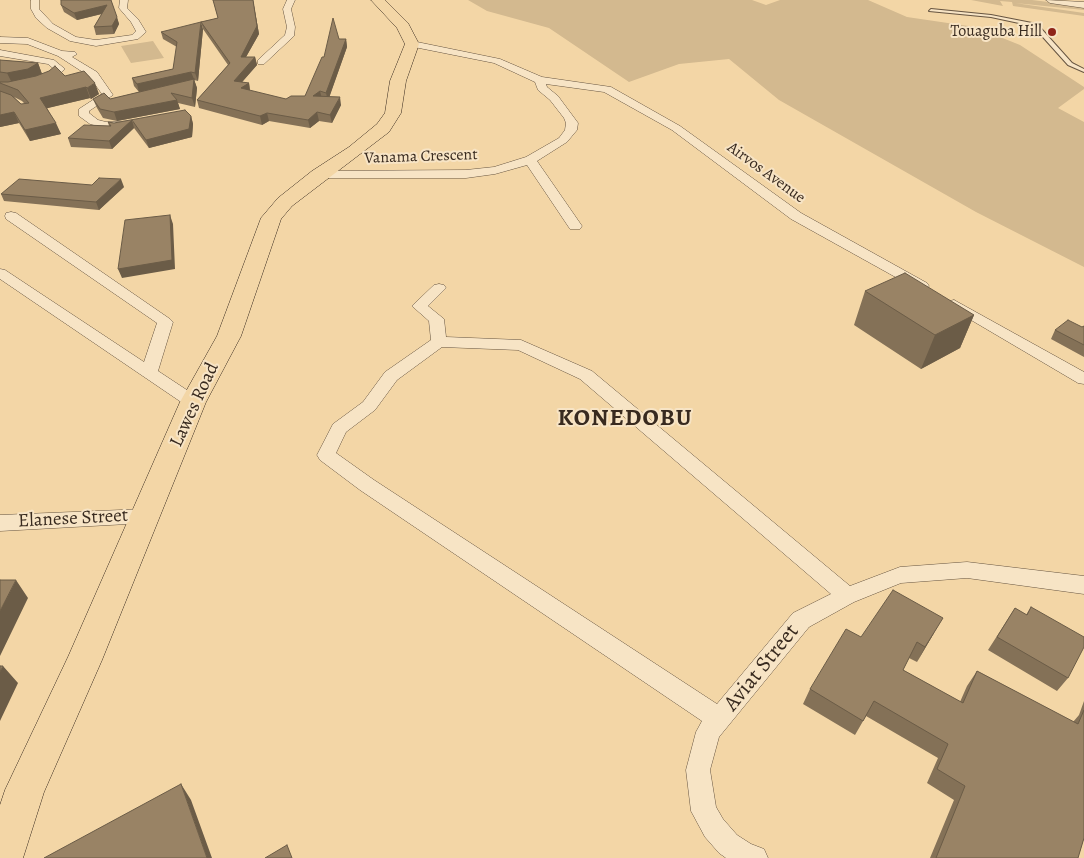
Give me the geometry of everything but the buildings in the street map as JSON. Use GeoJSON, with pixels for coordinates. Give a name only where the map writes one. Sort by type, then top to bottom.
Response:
{"type":"FeatureCollection","features":[{"type":"Feature","properties":{"kind":"main road"},"geometry":{"type":"LineString","coordinates":[[378,0],[403,26],[412,44]]}},
{"type":"Feature","properties":{"kind":"main road","name":"Lawes Road"},"geometry":{"type":"LineString","coordinates":[[2,858],[25,790],[84,660],[193,402],[229,336],[271,218],[285,202],[319,174],[355,151],[383,128],[393,113],[398,81],[412,44]]}},
{"type":"Feature","properties":{"kind":"street"},"geometry":{"type":"LineString","coordinates":[[36,0],[35,9],[39,16],[50,26],[73,39],[96,43],[127,39],[135,37],[141,32],[135,21],[123,8],[124,0]]}},
{"type":"Feature","properties":{"kind":"street"},"geometry":{"type":"LineString","coordinates":[[261,62],[289,36],[291,27],[287,9],[291,0]]}},
{"type":"Feature","properties":{"kind":"street"},"geometry":{"type":"LineString","coordinates":[[1050,0],[1084,5]]}},
{"type":"Feature","properties":{"kind":"street"},"geometry":{"type":"LineString","coordinates":[[61,54],[83,53],[114,46],[127,39]]}},
{"type":"Feature","properties":{"kind":"street"},"geometry":{"type":"LineString","coordinates":[[0,40],[28,41],[61,54],[93,74],[108,95],[121,98]]}},
{"type":"Feature","properties":{"kind":"street","name":"Airvos Avenue"},"geometry":{"type":"LineString","coordinates":[[412,44],[497,61],[540,80],[607,89],[676,128],[796,216],[1084,379]]}},
{"type":"Feature","properties":{"kind":"street"},"geometry":{"type":"LineString","coordinates":[[0,53],[51,62],[60,69],[48,78],[36,83],[12,88],[0,87]]}},
{"type":"Feature","properties":{"kind":"street","name":"Vanama Crescent"},"geometry":{"type":"LineString","coordinates":[[319,174],[466,174],[495,170],[530,160],[563,140],[571,130],[572,123],[554,98],[542,88],[540,80]]}},
{"type":"Feature","properties":{"kind":"street"},"geometry":{"type":"LineString","coordinates":[[108,95],[84,109],[83,114],[86,118],[94,122],[117,126],[142,123]]}},
{"type":"Feature","properties":{"kind":"street"},"geometry":{"type":"LineString","coordinates":[[530,160],[575,226]]}},
{"type":"Feature","properties":{"kind":"street"},"geometry":{"type":"LineString","coordinates":[[11,216],[165,322],[149,372]]}},
{"type":"Feature","properties":{"kind":"street"},"geometry":{"type":"LineString","coordinates":[[0,272],[193,402]]}},
{"type":"Feature","properties":{"kind":"street"},"geometry":{"type":"LineString","coordinates":[[439,288],[419,306],[436,320],[439,342]]}},
{"type":"Feature","properties":{"kind":"street"},"geometry":{"type":"LineString","coordinates":[[720,719],[367,485],[326,455],[339,428],[369,406],[391,376],[439,342],[521,346],[586,375],[847,596]]}},
{"type":"Feature","properties":{"kind":"street","name":"Elanese Street"},"geometry":{"type":"LineString","coordinates":[[0,523],[146,516]]}},
{"type":"Feature","properties":{"kind":"street","name":"Aviat Street"},"geometry":{"type":"LineString","coordinates":[[749,857],[728,844],[714,828],[704,811],[698,770],[708,732],[802,620],[847,596],[900,575],[966,570],[1084,585]]}},
{"type":"Feature","properties":{"kind":"lane"},"geometry":{"type":"LineString","coordinates":[[931,10],[991,16],[1035,25],[1070,64],[1084,71]]}},
{"type":"Feature","properties":{"kind":"shaded area"},"geometry":{"type":"Polygon","coordinates":[[[468,0],[752,0],[766,5],[780,0],[868,0],[907,17],[975,27],[1020,45],[1084,87],[1084,89],[1058,108],[1084,122],[1084,267],[976,212],[779,100],[729,59],[679,64],[629,82],[549,28],[487,11],[468,0]]]}},
{"type":"Feature","properties":{"kind":"shaded area"},"geometry":{"type":"Polygon","coordinates":[[[971,0],[1032,0],[1065,4],[1084,7],[1084,10],[1015,3],[1084,13],[1084,16],[1013,6],[1012,2],[1000,1],[1003,6],[971,0]]]}},
{"type":"Feature","properties":{"kind":"shaded area"},"geometry":{"type":"Polygon","coordinates":[[[153,41],[164,58],[131,63],[121,46],[153,41]]]}},
{"type":"Feature","properties":{"kind":"place","name":"Touaguba Hill"},"geometry":{"type":"Point","coordinates":[1052,32]}},
{"type":"Feature","properties":{"kind":"district","name":"KONEDOBU"},"geometry":{"type":"Point","coordinates":[625,419]}}]}
